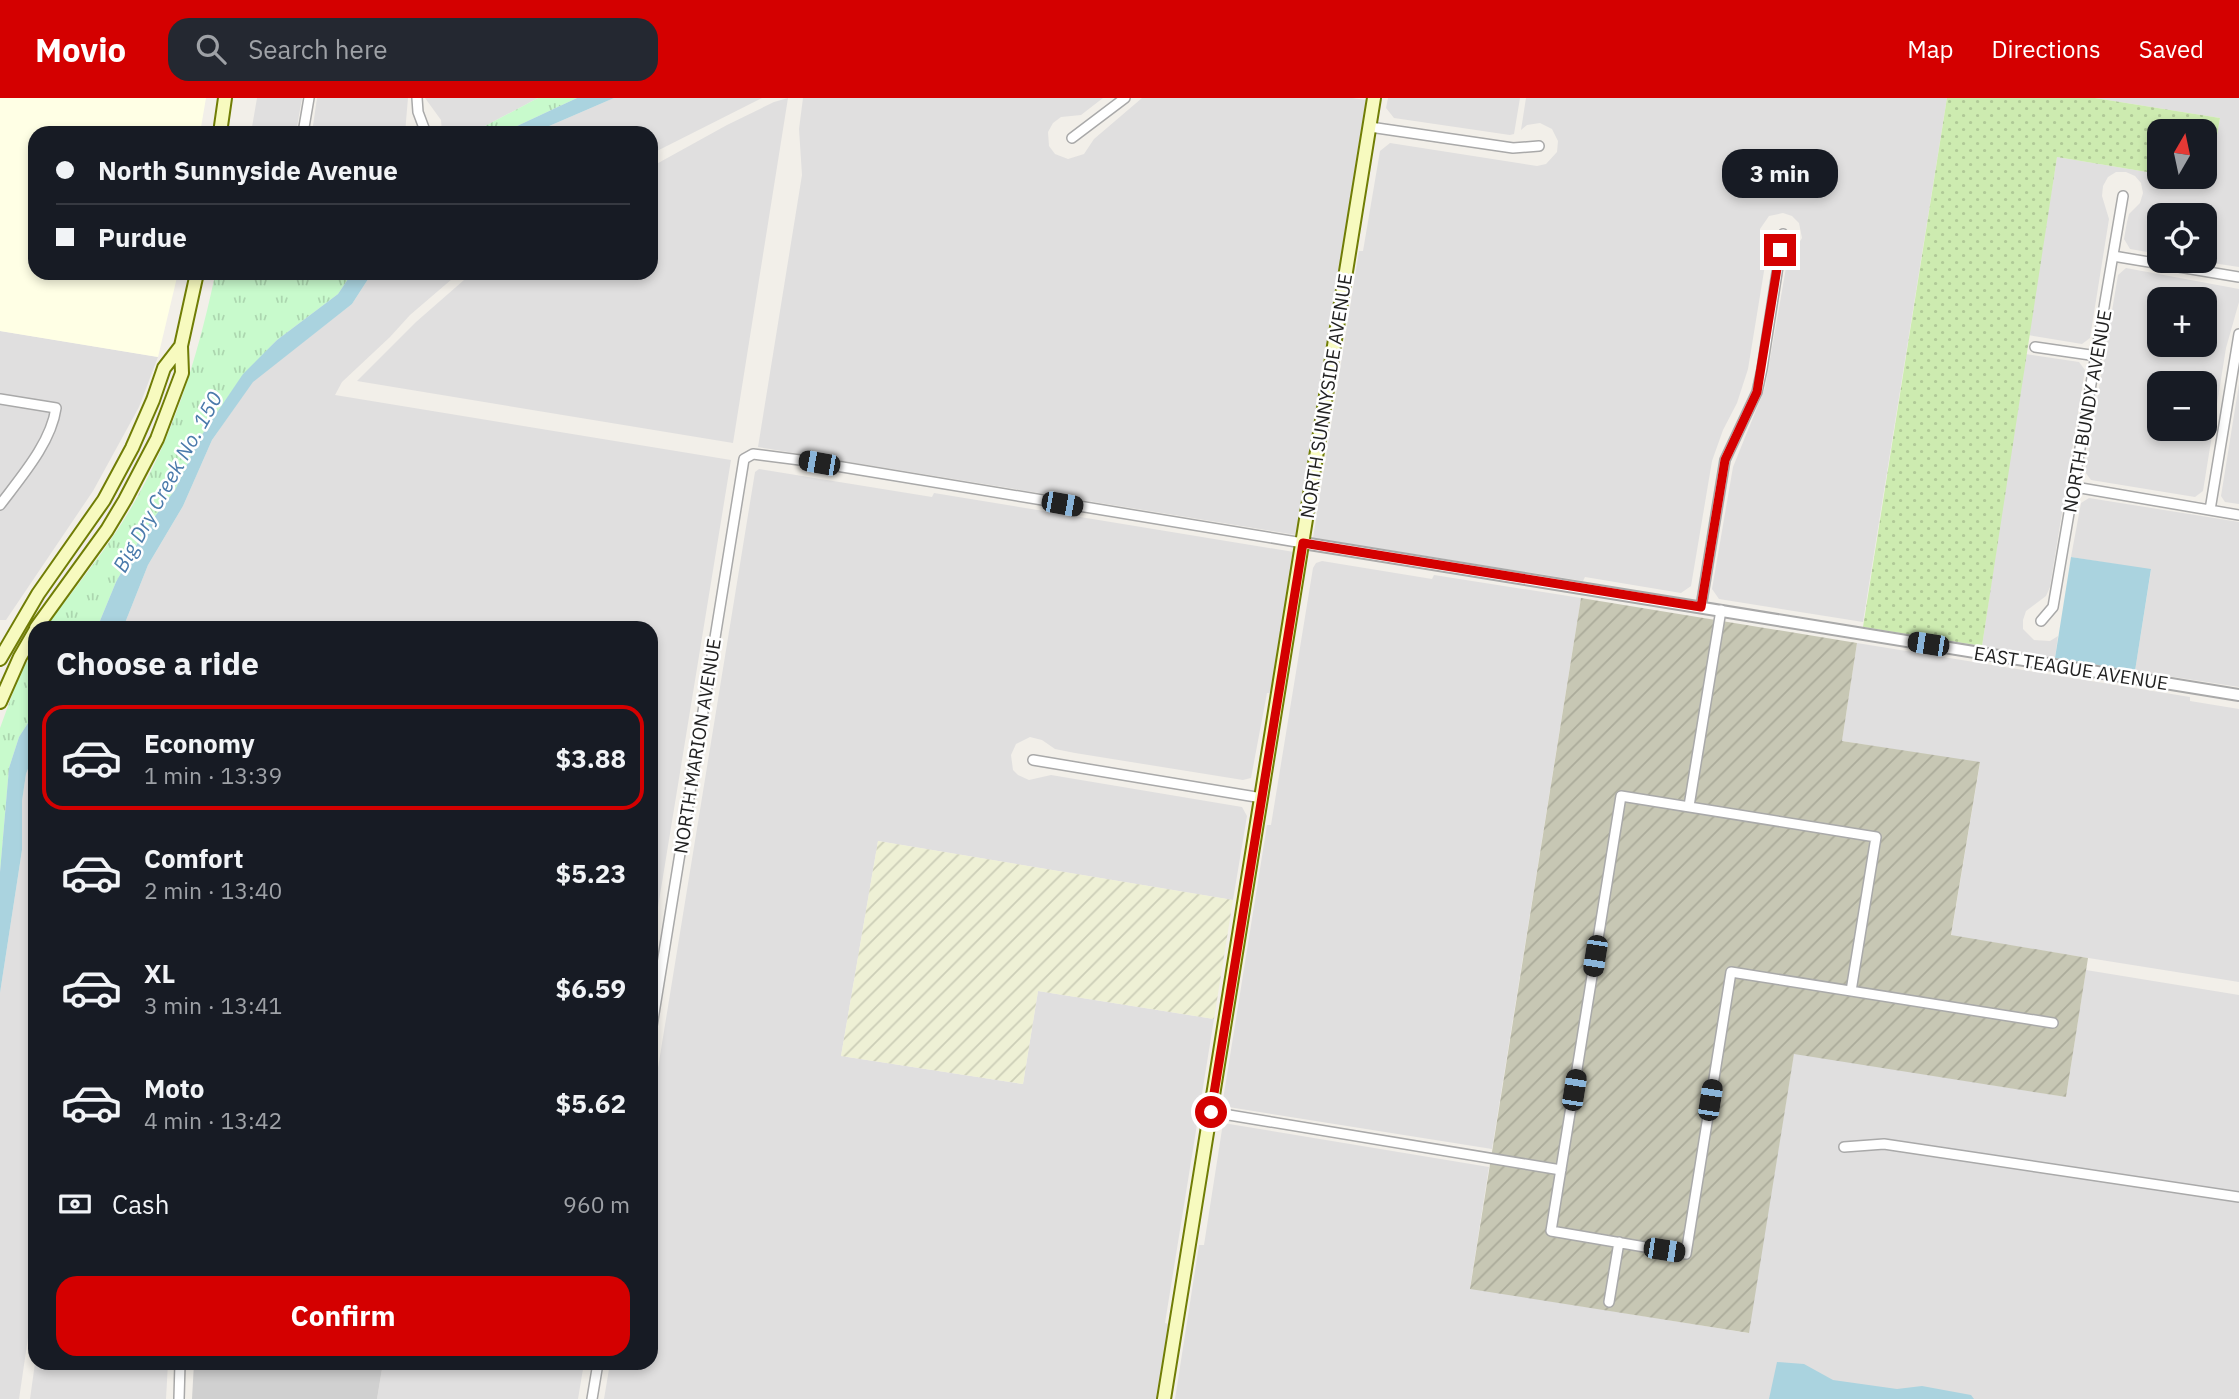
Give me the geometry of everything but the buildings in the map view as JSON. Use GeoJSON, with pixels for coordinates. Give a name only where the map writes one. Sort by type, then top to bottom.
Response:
{"type":"FeatureCollection","features":[{"type":"Feature","properties":{"kind":"main road"},"geometry":{"type":"LineString","coordinates":[[221,126],[225,98]]}},
{"type":"Feature","properties":{"kind":"main road","name":"NORTH SUNNYSIDE AVENUE"},"geometry":{"type":"LineString","coordinates":[[1164,1399],[1374,98]]}},
{"type":"Feature","properties":{"kind":"main road"},"geometry":{"type":"LineString","coordinates":[[42,621],[107,530],[142,469],[161,429],[182,373],[181,346],[195,280]]}},
{"type":"Feature","properties":{"kind":"main road"},"geometry":{"type":"LineString","coordinates":[[1,650],[104,500],[132,449],[164,368],[181,346]]}},
{"type":"Feature","properties":{"kind":"main road"},"geometry":{"type":"LineString","coordinates":[[0,702],[28,643]]}},
{"type":"Feature","properties":{"kind":"street"},"geometry":{"type":"LineString","coordinates":[[304,126],[309,98]]}},
{"type":"Feature","properties":{"kind":"street"},"geometry":{"type":"LineString","coordinates":[[417,98],[423,126]]}},
{"type":"Feature","properties":{"kind":"street"},"geometry":{"type":"LineString","coordinates":[[1072,138],[1125,98]]}},
{"type":"Feature","properties":{"kind":"street"},"geometry":{"type":"LineString","coordinates":[[1370,127],[1513,148],[1539,146]]}},
{"type":"Feature","properties":{"kind":"street","name":"NORTH BUNDY AVENUE"},"geometry":{"type":"LineString","coordinates":[[2041,621],[2053,607],[2123,196]]}},
{"type":"Feature","properties":{"kind":"street"},"geometry":{"type":"LineString","coordinates":[[1701,607],[1725,460],[1760,380],[1783,234]]}},
{"type":"Feature","properties":{"kind":"street"},"geometry":{"type":"LineString","coordinates":[[2113,256],[2239,277]]}},
{"type":"Feature","properties":{"kind":"street"},"geometry":{"type":"LineString","coordinates":[[2210,510],[2239,334]]}},
{"type":"Feature","properties":{"kind":"street"},"geometry":{"type":"LineString","coordinates":[[2035,347],[2097,356]]}},
{"type":"Feature","properties":{"kind":"street"},"geometry":{"type":"LineString","coordinates":[[0,399],[56,408],[52,426],[36,454],[0,505]]}},
{"type":"Feature","properties":{"kind":"street","name":"EAST TEAGUE AVENUE"},"geometry":{"type":"LineString","coordinates":[[744,459],[753,454],[790,458],[2239,695]]}},
{"type":"Feature","properties":{"kind":"street","name":"NORTH MARION AVENUE"},"geometry":{"type":"LineString","coordinates":[[658,989],[744,459]]}},
{"type":"Feature","properties":{"kind":"street"},"geometry":{"type":"LineString","coordinates":[[2075,487],[2239,515]]}},
{"type":"Feature","properties":{"kind":"street"},"geometry":{"type":"LineString","coordinates":[[1689,806],[1721,610]]}},
{"type":"Feature","properties":{"kind":"street"},"geometry":{"type":"LineString","coordinates":[[1,650],[20,657]]}},
{"type":"Feature","properties":{"kind":"street"},"geometry":{"type":"LineString","coordinates":[[1034,760],[1262,798]]}},
{"type":"Feature","properties":{"kind":"street"},"geometry":{"type":"LineString","coordinates":[[1851,991],[1876,837],[1621,796],[1551,1231],[1686,1254],[1731,972],[2053,1023]]}},
{"type":"Feature","properties":{"kind":"street"},"geometry":{"type":"LineString","coordinates":[[1211,1112],[1561,1170]]}},
{"type":"Feature","properties":{"kind":"street"},"geometry":{"type":"LineString","coordinates":[[1844,1147],[1884,1144],[2239,1197]]}},
{"type":"Feature","properties":{"kind":"street"},"geometry":{"type":"LineString","coordinates":[[1609,1302],[1619,1242]]}},
{"type":"Feature","properties":{"kind":"street"},"geometry":{"type":"LineString","coordinates":[[179,1399],[180,1370]]}},
{"type":"Feature","properties":{"kind":"street"},"geometry":{"type":"LineString","coordinates":[[592,1399],[597,1370]]}},
{"type":"Feature","properties":{"kind":"shaded area"},"geometry":{"type":"Polygon","coordinates":[[[0,98],[206,98],[201,126],[28,126],[28,280],[176,280],[158,357],[0,331],[0,98]]]}},
{"type":"Feature","properties":{"kind":"shaded area"},"geometry":{"type":"Polygon","coordinates":[[[257,98],[302,98],[297,126],[252,126],[257,98]]]}},
{"type":"Feature","properties":{"kind":"shaded area"},"geometry":{"type":"Polygon","coordinates":[[[317,98],[408,98],[406,126],[313,126],[317,98]]]}},
{"type":"Feature","properties":{"kind":"shaded area"},"geometry":{"type":"Polygon","coordinates":[[[425,98],[538,98],[485,126],[441,126],[441,120],[425,98]]]}},
{"type":"Feature","properties":{"kind":"shaded area"},"geometry":{"type":"Polygon","coordinates":[[[614,98],[762,98],[658,150],[658,126],[549,126],[614,98]]]}},
{"type":"Feature","properties":{"kind":"shaded area"},"geometry":{"type":"Polygon","coordinates":[[[788,98],[733,443],[357,381],[416,322],[464,280],[658,280],[658,163],[774,102],[788,98]]]}},
{"type":"Feature","properties":{"kind":"shaded area"},"geometry":{"type":"Polygon","coordinates":[[[803,98],[1103,98],[1081,115],[1061,117],[1053,123],[1048,132],[1049,146],[1055,154],[1068,159],[1084,154],[1094,139],[1142,98],[1366,100],[1296,535],[758,447],[802,175],[799,129],[803,98]]]}},
{"type":"Feature","properties":{"kind":"shaded area"},"geometry":{"type":"Polygon","coordinates":[[[1388,98],[1520,98],[1514,134],[1510,135],[1394,118],[1386,108],[1388,98]]]}},
{"type":"Feature","properties":{"kind":"shaded area"},"geometry":{"type":"Polygon","coordinates":[[[1526,98],[1947,98],[1863,622],[1719,599],[1712,589],[1733,467],[1765,388],[1787,262],[1802,238],[1799,223],[1792,216],[1783,213],[1769,216],[1760,229],[1766,259],[1748,369],[1737,403],[1723,430],[1712,461],[1691,586],[1681,593],[1585,577],[1583,581],[1313,538],[1359,251],[1363,251],[1380,151],[1390,143],[1537,166],[1546,164],[1557,152],[1558,141],[1552,129],[1540,123],[1527,125],[1521,130],[1526,98]]]}},
{"type":"Feature","properties":{"kind":"shaded area"},"geometry":{"type":"Polygon","coordinates":[[[2095,98],[2239,98],[2239,267],[2217,264],[2217,203],[2147,203],[2147,252],[2130,249],[2124,239],[2127,222],[2129,214],[2140,203],[2143,193],[2141,183],[2135,176],[2116,172],[2108,177],[2103,186],[2102,196],[2109,219],[2090,338],[2082,344],[2028,335],[2057,157],[2147,172],[2147,189],[2217,189],[2217,135],[2220,118],[2095,98]]]}},
{"type":"Feature","properties":{"kind":"shaded area"},"geometry":{"type":"Polygon","coordinates":[[[2126,268],[2239,289],[2239,302],[2226,348],[2217,404],[2217,371],[2147,371],[2147,441],[2211,441],[2203,491],[2195,497],[2091,480],[2085,472],[2118,275],[2126,268]]]}},
{"type":"Feature","properties":{"kind":"shaded area"},"geometry":{"type":"Polygon","coordinates":[[[367,280],[451,280],[410,315],[342,382],[335,395],[731,460],[658,907],[658,621],[126,621],[148,565],[183,506],[212,440],[253,381],[352,304],[367,280]]]}},
{"type":"Feature","properties":{"kind":"shaded area"},"geometry":{"type":"Polygon","coordinates":[[[0,331],[158,357],[139,407],[93,491],[6,620],[0,620],[0,331]]]}},
{"type":"Feature","properties":{"kind":"shaded area"},"geometry":{"type":"Polygon","coordinates":[[[2025,354],[2079,362],[2085,370],[2050,587],[2046,596],[2026,611],[2023,620],[2023,629],[2034,640],[2050,641],[2058,636],[2055,658],[1982,646],[2025,354]]]}},
{"type":"Feature","properties":{"kind":"shaded area"},"geometry":{"type":"Polygon","coordinates":[[[2239,384],[2239,504],[2225,502],[2221,496],[2239,384]]]}},
{"type":"Feature","properties":{"kind":"shaded area"},"geometry":{"type":"Polygon","coordinates":[[[759,469],[932,497],[934,493],[1294,552],[1271,693],[1267,693],[1251,778],[1243,780],[1075,753],[1055,749],[1042,740],[1030,737],[1016,744],[1011,755],[1013,770],[1029,780],[1051,775],[1242,807],[1247,816],[1233,900],[878,841],[841,1056],[1023,1084],[1038,991],[1214,1019],[1165,1323],[1169,1324],[1157,1399],[604,1399],[609,1370],[658,1370],[658,1068],[755,472],[759,469]]]}},
{"type":"Feature","properties":{"kind":"shaded area"},"geometry":{"type":"Polygon","coordinates":[[[2089,498],[2239,522],[2239,687],[2135,671],[2151,570],[2071,557],[2081,503],[2089,498]]]}},
{"type":"Feature","properties":{"kind":"shaded area"},"geometry":{"type":"Polygon","coordinates":[[[1322,561],[1432,579],[1434,575],[1581,598],[1492,1149],[1222,1106],[1267,825],[1271,825],[1313,568],[1316,563],[1322,561]]]}},
{"type":"Feature","properties":{"kind":"shaded area"},"geometry":{"type":"Polygon","coordinates":[[[1581,598],[1857,643],[1842,741],[1980,762],[1951,935],[2088,958],[2066,1097],[1794,1054],[1749,1333],[1470,1289],[1581,598]]]}},
{"type":"Feature","properties":{"kind":"shaded area"},"geometry":{"type":"Polygon","coordinates":[[[1857,643],[2190,697],[2190,701],[2239,709],[2239,982],[1951,936],[1980,763],[1842,741],[1857,643]]]}},
{"type":"Feature","properties":{"kind":"shaded area"},"geometry":{"type":"Polygon","coordinates":[[[28,769],[28,1338],[19,1399],[0,1399],[0,993],[22,850],[22,801],[28,769]]]}},
{"type":"Feature","properties":{"kind":"shaded area"},"geometry":{"type":"Polygon","coordinates":[[[878,841],[1233,900],[1214,1019],[1038,991],[1023,1084],[841,1056],[878,841]]]}},
{"type":"Feature","properties":{"kind":"shaded area"},"geometry":{"type":"Polygon","coordinates":[[[2086,970],[2239,995],[2239,1399],[1175,1399],[1199,1245],[1204,1245],[1223,1123],[1489,1167],[1470,1288],[1748,1333],[1794,1053],[2066,1097],[2086,970]]]}},
{"type":"Feature","properties":{"kind":"shaded area"},"geometry":{"type":"Polygon","coordinates":[[[34,1370],[168,1370],[166,1399],[30,1399],[34,1370]]]}},
{"type":"Feature","properties":{"kind":"shaded area"},"geometry":{"type":"Polygon","coordinates":[[[194,1370],[382,1370],[377,1399],[192,1399],[194,1370]]]}},
{"type":"Feature","properties":{"kind":"shaded area"},"geometry":{"type":"Polygon","coordinates":[[[382,1370],[583,1370],[578,1399],[377,1399],[382,1370]]]}},
{"type":"Feature","properties":{"kind":"green space"},"geometry":{"type":"Polygon","coordinates":[[[538,98],[577,98],[517,126],[485,126],[538,98]]]}},
{"type":"Feature","properties":{"kind":"green space"},"geometry":{"type":"Polygon","coordinates":[[[1947,98],[2095,98],[2220,118],[2217,135],[2217,119],[2147,119],[2147,172],[2057,157],[1982,646],[1863,627],[1947,98]]]}},
{"type":"Feature","properties":{"kind":"green space"},"geometry":{"type":"Polygon","coordinates":[[[214,280],[347,280],[338,294],[277,340],[243,375],[199,439],[175,490],[146,528],[116,582],[100,621],[50,621],[98,558],[136,500],[178,409],[214,280]]]}},
{"type":"Feature","properties":{"kind":"green space"},"geometry":{"type":"Polygon","coordinates":[[[28,660],[28,723],[19,737],[9,768],[0,872],[0,728],[19,676],[28,660]]]}},
{"type":"Feature","properties":{"kind":"water"},"geometry":{"type":"Polygon","coordinates":[[[577,98],[614,98],[549,126],[517,126],[577,98]]]}},
{"type":"Feature","properties":{"kind":"water"},"geometry":{"type":"Polygon","coordinates":[[[347,280],[367,280],[352,304],[253,382],[212,440],[183,506],[148,565],[126,621],[100,621],[116,582],[146,528],[175,490],[199,439],[243,374],[277,340],[338,294],[347,280]]]}},
{"type":"Feature","properties":{"kind":"water"},"geometry":{"type":"Polygon","coordinates":[[[2071,557],[2151,569],[2135,671],[2055,658],[2071,557]]]}},
{"type":"Feature","properties":{"kind":"water"},"geometry":{"type":"Polygon","coordinates":[[[28,723],[28,769],[22,801],[22,850],[0,993],[0,872],[9,768],[19,737],[28,723]]]}},
{"type":"Feature","properties":{"kind":"water"},"geometry":{"type":"Polygon","coordinates":[[[1777,1362],[1804,1364],[1833,1380],[1897,1389],[1922,1386],[1971,1395],[1974,1399],[1769,1399],[1777,1362]]]}},
{"type":"Feature","properties":{"kind":"route"},"geometry":{"type":"LineString","coordinates":[[1211,1112],[1303,543],[1701,607],[1725,460],[1757,392],[1780,250]]}},
{"type":"Feature","properties":{"kind":"water label","name":"Big Dry Creek No. 150"},"geometry":{"type":"Point","coordinates":[168,482]}}]}
